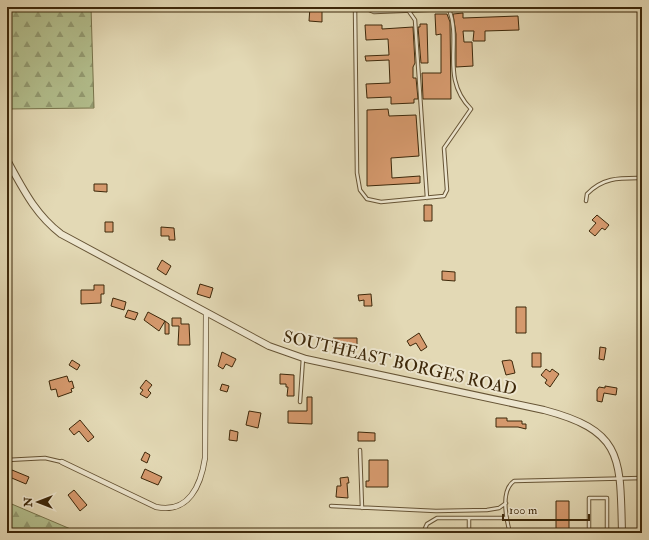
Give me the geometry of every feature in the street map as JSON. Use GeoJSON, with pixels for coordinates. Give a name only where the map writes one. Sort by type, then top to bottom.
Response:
{"type":"FeatureCollection","features":[{"type":"Feature","properties":{"kind":"street","name":"SOUTHEAST BORGES ROAD"},"geometry":{"type":"LineString","coordinates":[[7,160],[28,198],[48,224],[68,238],[257,341],[303,358],[544,410],[576,420],[594,429],[609,445],[618,464],[622,533]]}},
{"type":"Feature","properties":{"kind":"street"},"geometry":{"type":"LineString","coordinates":[[62,462],[156,507],[176,507],[191,496],[201,478],[205,458],[206,313]]}},
{"type":"Feature","properties":{"kind":"lane"},"geometry":{"type":"LineString","coordinates":[[355,7],[357,173],[360,190],[367,199],[381,202],[444,196],[447,190],[444,148],[472,108],[462,100],[453,68],[452,17],[449,9],[374,12],[362,7]]}},
{"type":"Feature","properties":{"kind":"lane"},"geometry":{"type":"LineString","coordinates":[[408,10],[415,20],[427,198]]}},
{"type":"Feature","properties":{"kind":"lane"},"geometry":{"type":"LineString","coordinates":[[586,201],[587,194],[600,183],[612,178],[642,178]]}},
{"type":"Feature","properties":{"kind":"lane"},"geometry":{"type":"LineString","coordinates":[[300,402],[303,358]]}},
{"type":"Feature","properties":{"kind":"lane"},"geometry":{"type":"LineString","coordinates":[[360,450],[362,508]]}},
{"type":"Feature","properties":{"kind":"lane"},"geometry":{"type":"LineString","coordinates":[[7,460],[45,458],[62,462]]}},
{"type":"Feature","properties":{"kind":"lane"},"geometry":{"type":"LineString","coordinates":[[510,533],[506,502],[509,485],[514,481],[524,479],[642,478]]}},
{"type":"Feature","properties":{"kind":"lane"},"geometry":{"type":"LineString","coordinates":[[589,533],[589,498],[607,498],[607,533]]}},
{"type":"Feature","properties":{"kind":"lane"},"geometry":{"type":"LineString","coordinates":[[331,506],[436,511],[488,510],[499,508],[506,502]]}},
{"type":"Feature","properties":{"kind":"lane"},"geometry":{"type":"LineString","coordinates":[[423,533],[427,524],[438,518],[507,518]]}},
{"type":"Feature","properties":{"kind":"lane"},"geometry":{"type":"LineString","coordinates":[[469,518],[469,533]]}},
{"type":"Feature","properties":{"kind":"green space"},"geometry":{"type":"Polygon","coordinates":[[[7,7],[91,7],[94,108],[7,109],[7,7]]]}},
{"type":"Feature","properties":{"kind":"green space"},"geometry":{"type":"Polygon","coordinates":[[[7,502],[80,533],[7,533],[7,502]]]}},
{"type":"Feature","properties":{"kind":"building"},"geometry":{"type":"Polygon","coordinates":[[[310,7],[322,7],[322,22],[309,21],[310,7]]]}},
{"type":"Feature","properties":{"kind":"building"},"geometry":{"type":"Polygon","coordinates":[[[463,13],[463,18],[518,16],[519,30],[485,31],[485,41],[473,41],[474,31],[463,31],[464,42],[472,42],[473,66],[456,67],[456,34],[453,14],[463,13]]]}},
{"type":"Feature","properties":{"kind":"building"},"geometry":{"type":"Polygon","coordinates":[[[435,14],[447,14],[450,22],[451,99],[423,99],[422,73],[441,73],[441,34],[436,35],[435,14]]]}},
{"type":"Feature","properties":{"kind":"building"},"geometry":{"type":"Polygon","coordinates":[[[420,24],[427,24],[428,63],[421,63],[418,27],[420,27],[420,24]]]}},
{"type":"Feature","properties":{"kind":"building"},"geometry":{"type":"Polygon","coordinates":[[[365,25],[382,25],[382,29],[413,27],[415,63],[413,67],[413,78],[416,78],[418,99],[414,99],[414,103],[391,104],[391,97],[367,98],[366,84],[390,83],[389,60],[366,61],[365,56],[389,55],[388,39],[366,40],[365,25]]]}},
{"type":"Feature","properties":{"kind":"building"},"geometry":{"type":"Polygon","coordinates":[[[388,109],[389,116],[416,115],[419,156],[391,158],[392,178],[420,176],[420,183],[367,186],[367,110],[388,109]]]}},
{"type":"Feature","properties":{"kind":"building"},"geometry":{"type":"Polygon","coordinates":[[[94,184],[107,184],[107,192],[94,191],[94,184]]]}},
{"type":"Feature","properties":{"kind":"building"},"geometry":{"type":"Polygon","coordinates":[[[424,205],[432,205],[432,221],[424,221],[424,205]]]}},
{"type":"Feature","properties":{"kind":"building"},"geometry":{"type":"Polygon","coordinates":[[[597,215],[609,225],[605,230],[602,228],[595,236],[589,231],[596,223],[592,220],[597,215]]]}},
{"type":"Feature","properties":{"kind":"building"},"geometry":{"type":"Polygon","coordinates":[[[105,222],[113,222],[113,232],[105,232],[105,222]]]}},
{"type":"Feature","properties":{"kind":"building"},"geometry":{"type":"Polygon","coordinates":[[[161,227],[174,228],[175,240],[169,240],[169,236],[161,236],[161,227]]]}},
{"type":"Feature","properties":{"kind":"building"},"geometry":{"type":"Polygon","coordinates":[[[162,260],[171,266],[166,275],[157,269],[162,260]]]}},
{"type":"Feature","properties":{"kind":"building"},"geometry":{"type":"Polygon","coordinates":[[[442,271],[455,272],[455,281],[442,280],[442,271]]]}},
{"type":"Feature","properties":{"kind":"building"},"geometry":{"type":"Polygon","coordinates":[[[200,284],[213,288],[210,298],[197,294],[200,284]]]}},
{"type":"Feature","properties":{"kind":"building"},"geometry":{"type":"Polygon","coordinates":[[[94,285],[104,285],[104,294],[101,294],[101,303],[81,304],[81,290],[94,290],[94,285]]]}},
{"type":"Feature","properties":{"kind":"building"},"geometry":{"type":"Polygon","coordinates":[[[371,294],[372,306],[364,306],[364,300],[359,301],[358,295],[371,294]]]}},
{"type":"Feature","properties":{"kind":"building"},"geometry":{"type":"Polygon","coordinates":[[[113,298],[126,302],[124,310],[111,306],[113,298]]]}},
{"type":"Feature","properties":{"kind":"building"},"geometry":{"type":"Polygon","coordinates":[[[516,307],[526,307],[526,333],[516,333],[516,307]]]}},
{"type":"Feature","properties":{"kind":"building"},"geometry":{"type":"Polygon","coordinates":[[[128,310],[138,313],[135,320],[125,317],[128,310]]]}},
{"type":"Feature","properties":{"kind":"building"},"geometry":{"type":"Polygon","coordinates":[[[148,312],[165,321],[159,331],[144,320],[148,312]]]}},
{"type":"Feature","properties":{"kind":"building"},"geometry":{"type":"Polygon","coordinates":[[[172,318],[181,318],[181,324],[189,324],[190,345],[178,345],[179,326],[172,326],[172,318]]]}},
{"type":"Feature","properties":{"kind":"building"},"geometry":{"type":"Polygon","coordinates":[[[165,321],[169,324],[169,334],[165,334],[165,321]]]}},
{"type":"Feature","properties":{"kind":"building"},"geometry":{"type":"Polygon","coordinates":[[[419,333],[427,347],[421,351],[416,343],[410,346],[407,341],[419,333]]]}},
{"type":"Feature","properties":{"kind":"building"},"geometry":{"type":"Polygon","coordinates":[[[333,338],[357,338],[357,346],[333,347],[333,338]]]}},
{"type":"Feature","properties":{"kind":"building"},"geometry":{"type":"Polygon","coordinates":[[[600,347],[606,348],[604,360],[599,359],[600,347]]]}},
{"type":"Feature","properties":{"kind":"building"},"geometry":{"type":"Polygon","coordinates":[[[222,352],[236,359],[232,367],[226,364],[223,369],[218,366],[222,352]]]}},
{"type":"Feature","properties":{"kind":"building"},"geometry":{"type":"Polygon","coordinates":[[[532,353],[541,353],[541,367],[532,367],[532,353]]]}},
{"type":"Feature","properties":{"kind":"building"},"geometry":{"type":"Polygon","coordinates":[[[72,360],[80,365],[77,370],[69,365],[72,360]]]}},
{"type":"Feature","properties":{"kind":"building"},"geometry":{"type":"Polygon","coordinates":[[[502,361],[512,361],[515,373],[506,375],[502,361]]]}},
{"type":"Feature","properties":{"kind":"building"},"geometry":{"type":"Polygon","coordinates":[[[546,369],[550,372],[552,369],[559,374],[550,387],[545,383],[547,380],[541,375],[546,369]]]}},
{"type":"Feature","properties":{"kind":"building"},"geometry":{"type":"Polygon","coordinates":[[[280,374],[294,375],[294,396],[287,396],[288,387],[286,387],[286,384],[280,384],[280,374]]]}},
{"type":"Feature","properties":{"kind":"building"},"geometry":{"type":"Polygon","coordinates":[[[67,376],[69,382],[72,381],[74,388],[71,389],[72,392],[58,397],[56,389],[51,390],[49,381],[67,376]]]}},
{"type":"Feature","properties":{"kind":"building"},"geometry":{"type":"Polygon","coordinates":[[[146,380],[152,385],[148,390],[151,393],[147,398],[140,394],[143,390],[140,388],[146,380]]]}},
{"type":"Feature","properties":{"kind":"building"},"geometry":{"type":"Polygon","coordinates":[[[222,384],[229,386],[227,392],[220,390],[222,384]]]}},
{"type":"Feature","properties":{"kind":"building"},"geometry":{"type":"Polygon","coordinates":[[[605,386],[617,388],[616,395],[604,393],[602,402],[597,401],[597,390],[599,387],[605,388],[605,386]]]}},
{"type":"Feature","properties":{"kind":"building"},"geometry":{"type":"Polygon","coordinates":[[[307,397],[312,397],[312,424],[288,423],[288,411],[307,411],[307,397]]]}},
{"type":"Feature","properties":{"kind":"building"},"geometry":{"type":"Polygon","coordinates":[[[249,411],[261,413],[258,428],[246,425],[249,411]]]}},
{"type":"Feature","properties":{"kind":"building"},"geometry":{"type":"Polygon","coordinates":[[[496,418],[507,418],[507,421],[522,421],[522,424],[526,424],[526,429],[518,427],[496,427],[496,418]]]}},
{"type":"Feature","properties":{"kind":"building"},"geometry":{"type":"Polygon","coordinates":[[[80,420],[94,437],[88,442],[79,431],[74,435],[69,429],[80,420]]]}},
{"type":"Feature","properties":{"kind":"building"},"geometry":{"type":"Polygon","coordinates":[[[230,430],[238,432],[237,441],[229,440],[230,430]]]}},
{"type":"Feature","properties":{"kind":"building"},"geometry":{"type":"Polygon","coordinates":[[[358,432],[375,433],[375,441],[358,441],[358,432]]]}},
{"type":"Feature","properties":{"kind":"building"},"geometry":{"type":"Polygon","coordinates":[[[145,452],[150,455],[147,463],[141,460],[145,452]]]}},
{"type":"Feature","properties":{"kind":"building"},"geometry":{"type":"Polygon","coordinates":[[[369,460],[388,460],[388,487],[366,487],[366,481],[369,481],[369,460]]]}},
{"type":"Feature","properties":{"kind":"building"},"geometry":{"type":"Polygon","coordinates":[[[145,469],[162,477],[158,485],[141,478],[145,469]]]}},
{"type":"Feature","properties":{"kind":"building"},"geometry":{"type":"Polygon","coordinates":[[[7,470],[11,472],[12,470],[29,477],[26,484],[7,476],[7,470]]]}},
{"type":"Feature","properties":{"kind":"building"},"geometry":{"type":"Polygon","coordinates":[[[348,477],[348,498],[336,497],[337,486],[341,486],[340,478],[348,477]]]}},
{"type":"Feature","properties":{"kind":"building"},"geometry":{"type":"Polygon","coordinates":[[[74,490],[87,505],[80,511],[68,495],[74,490]]]}},
{"type":"Feature","properties":{"kind":"building"},"geometry":{"type":"Polygon","coordinates":[[[556,501],[569,501],[569,533],[556,533],[556,501]]]}}]}
